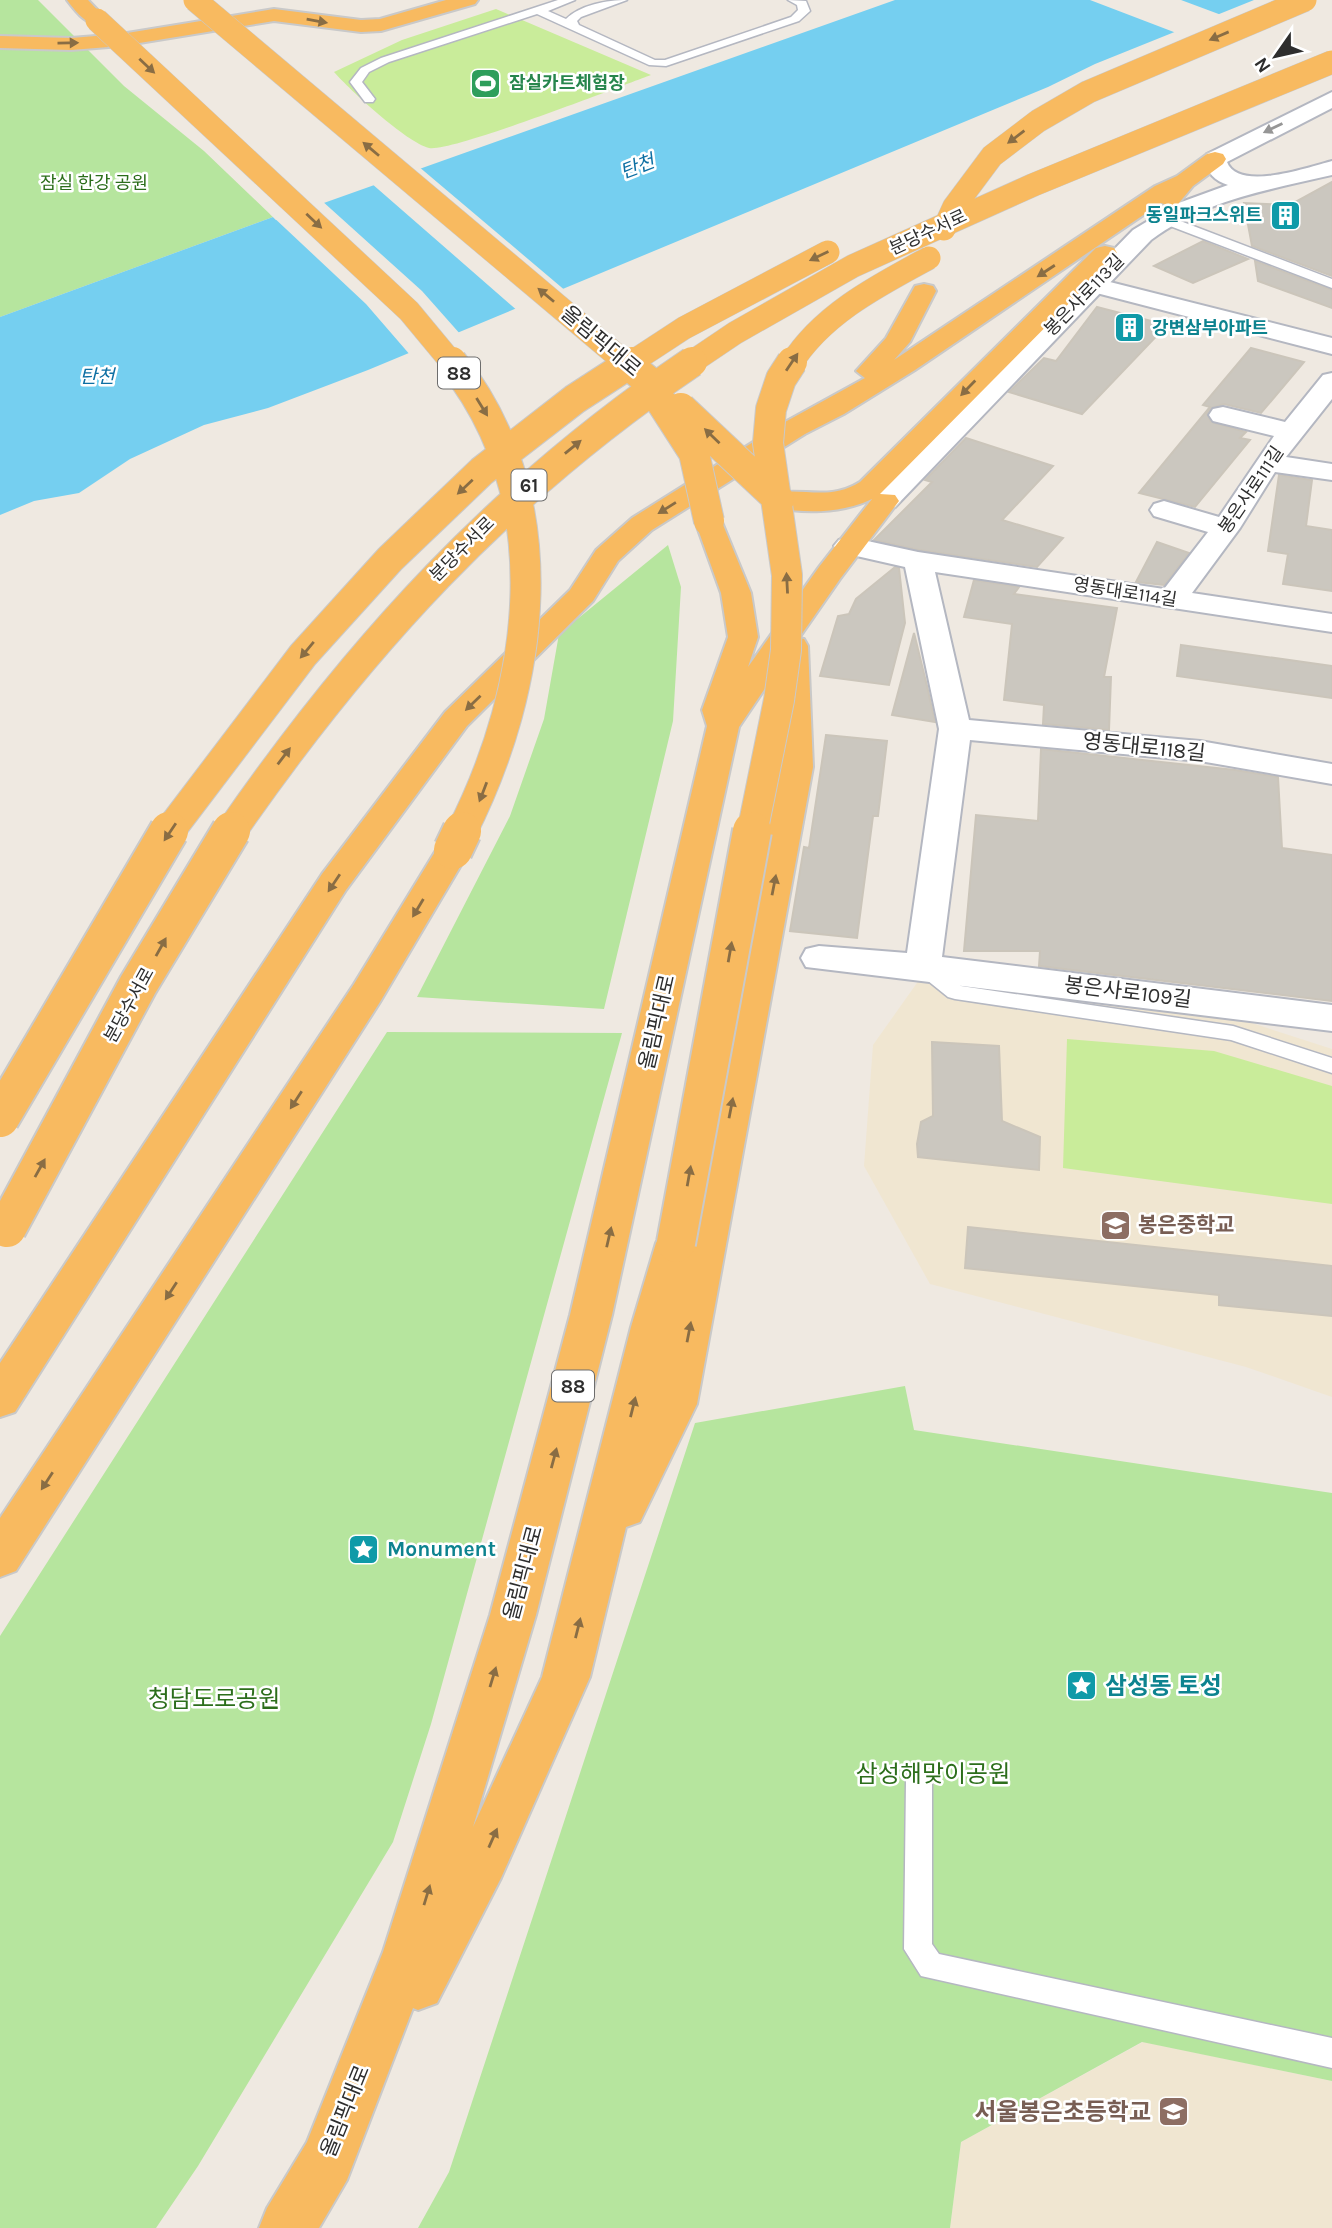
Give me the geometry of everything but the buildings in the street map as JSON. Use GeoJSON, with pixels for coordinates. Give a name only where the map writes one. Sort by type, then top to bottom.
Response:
{"type":"FeatureCollection","features":[{"type":"Feature","properties":{"kind":"highway","name":"88"},"geometry":{"type":"LineString","coordinates":[[0,1557],[367,993],[453,850],[478,805],[504,738],[528,613],[528,554],[503,453],[493,425],[441,348],[409,311],[77,0]]}},
{"type":"Feature","properties":{"kind":"highway","name":"올림픽대로"},"geometry":{"type":"LineString","coordinates":[[195,0],[646,380],[694,453],[709,521],[736,593],[743,637],[718,710],[723,726],[591,1315],[513,1615],[409,1952],[327,2160],[287,2228]]}},
{"type":"Feature","properties":{"kind":"highway"},"geometry":{"type":"LineString","coordinates":[[0,42],[71,44],[121,40],[274,15],[361,26],[382,25],[468,0]]}},
{"type":"Feature","properties":{"kind":"highway"},"geometry":{"type":"LineString","coordinates":[[795,428],[821,402],[875,367],[888,355],[912,319],[924,291],[940,236],[954,207],[992,156],[1014,137],[1088,92],[1305,0]]}},
{"type":"Feature","properties":{"kind":"highway","name":"분당수서로"},"geometry":{"type":"LineString","coordinates":[[0,1118],[131,892],[170,830],[219,763],[303,655],[350,601],[482,471],[575,399],[632,360],[696,321],[798,266],[937,204],[1332,37]]}},
{"type":"Feature","properties":{"kind":"highway","name":"분당수서로"},"geometry":{"type":"LineString","coordinates":[[0,1243],[164,942],[222,844],[338,685],[442,566],[501,510],[615,414],[674,372],[828,279],[981,208],[1151,135],[1332,62]]}},
{"type":"Feature","properties":{"kind":"highway"},"geometry":{"type":"LineString","coordinates":[[327,2160],[488,1848],[566,1676],[652,1327],[676,1243],[763,774],[781,698],[789,618],[787,575],[768,444],[768,422],[773,397],[783,375],[820,327],[878,286],[966,237],[1164,141],[1215,111]]}},
{"type":"Feature","properties":{"kind":"highway"},"geometry":{"type":"LineString","coordinates":[[0,1399],[334,882],[456,719],[582,595],[606,556],[642,524],[795,428],[896,370],[1215,159]]}},
{"type":"Feature","properties":{"kind":"highway"},"geometry":{"type":"LineString","coordinates":[[646,380],[688,413],[779,500],[835,503],[850,500],[870,488],[1104,254],[1134,225],[1174,197],[1185,181]]}},
{"type":"Feature","properties":{"kind":"highway"},"geometry":{"type":"LineString","coordinates":[[723,726],[849,546],[885,501]]}},
{"type":"Feature","properties":{"kind":"highway"},"geometry":{"type":"LineString","coordinates":[[591,1576],[675,1404],[797,767],[792,630]]}},
{"type":"Feature","properties":{"kind":"street"},"geometry":{"type":"LineString","coordinates":[[1268,184],[1232,180],[1220,173],[1215,159],[1332,99]]}},
{"type":"Feature","properties":{"kind":"street","name":"봉은사로113길"},"geometry":{"type":"LineString","coordinates":[[885,501],[1162,218],[1196,203],[1268,184],[1326,173]]}},
{"type":"Feature","properties":{"kind":"street"},"geometry":{"type":"LineString","coordinates":[[1094,285],[1332,346]]}},
{"type":"Feature","properties":{"kind":"street","name":"봉은사로111길"},"geometry":{"type":"LineString","coordinates":[[1172,599],[1226,528],[1267,463],[1332,381]]}},
{"type":"Feature","properties":{"kind":"street"},"geometry":{"type":"LineString","coordinates":[[1223,415],[1292,432]]}},
{"type":"Feature","properties":{"kind":"street"},"geometry":{"type":"LineString","coordinates":[[1267,463],[1332,472]]}},
{"type":"Feature","properties":{"kind":"street"},"geometry":{"type":"LineString","coordinates":[[1164,510],[1226,528]]}},
{"type":"Feature","properties":{"kind":"street","name":"영동대로114길"},"geometry":{"type":"LineString","coordinates":[[849,546],[918,561],[1332,624]]}},
{"type":"Feature","properties":{"kind":"street"},"geometry":{"type":"LineString","coordinates":[[918,561],[955,729],[923,967]]}},
{"type":"Feature","properties":{"kind":"street","name":"영동대로118길"},"geometry":{"type":"LineString","coordinates":[[955,729],[1200,751],[1332,774]]}},
{"type":"Feature","properties":{"kind":"street","name":"봉은사로109길"},"geometry":{"type":"LineString","coordinates":[[819,958],[923,967],[1332,1018]]}},
{"type":"Feature","properties":{"kind":"lane"},"geometry":{"type":"LineString","coordinates":[[369,99],[356,82],[365,70],[385,60],[569,0]]}},
{"type":"Feature","properties":{"kind":"lane"},"geometry":{"type":"LineString","coordinates":[[574,27],[571,20],[577,15],[621,0]]}},
{"type":"Feature","properties":{"kind":"lane"},"geometry":{"type":"LineString","coordinates":[[537,10],[653,63],[666,63],[795,19],[804,11],[802,3],[794,0]]}},
{"type":"Feature","properties":{"kind":"lane"},"geometry":{"type":"LineString","coordinates":[[1162,218],[1332,284]]}},
{"type":"Feature","properties":{"kind":"lane"},"geometry":{"type":"LineString","coordinates":[[923,967],[955,992],[1233,1033],[1332,1066]]}},
{"type":"Feature","properties":{"kind":"lane"},"geometry":{"type":"LineString","coordinates":[[919,1780],[918,1949],[931,1966],[1332,2053]]}},
{"type":"Feature","properties":{"kind":"shaded area","name":"봉은중학교"},"geometry":{"type":"Polygon","coordinates":[[[924,973],[1224,1014],[1332,1049],[1332,1397],[1246,1367],[930,1284],[864,1166],[873,1045],[924,973]]]}},
{"type":"Feature","properties":{"kind":"shaded area","name":"서울봉은초등학교"},"geometry":{"type":"Polygon","coordinates":[[[1143,2042],[1332,2081],[1332,2228],[950,2228],[961,2142],[1143,2042]]]}},
{"type":"Feature","properties":{"kind":"green space","name":"잠실 한강 공원"},"geometry":{"type":"Polygon","coordinates":[[[0,0],[38,0],[124,86],[204,151],[273,217],[0,317],[0,0]]]}},
{"type":"Feature","properties":{"kind":"green space","name":"잠실카트체험장"},"geometry":{"type":"Polygon","coordinates":[[[496,9],[651,75],[500,130],[443,147],[429,148],[393,126],[334,72],[402,40],[496,9]]]}},
{"type":"Feature","properties":{"kind":"green space"},"geometry":{"type":"Polygon","coordinates":[[[668,545],[681,587],[673,721],[604,1009],[417,997],[510,816],[544,719],[559,634],[668,545]]]}},
{"type":"Feature","properties":{"kind":"green space","name":"청담도로공원"},"geometry":{"type":"Polygon","coordinates":[[[387,1032],[622,1033],[431,1724],[393,1842],[198,2166],[156,2228],[0,2228],[0,1636],[387,1032]]]}},
{"type":"Feature","properties":{"kind":"green space"},"geometry":{"type":"Polygon","coordinates":[[[1067,1039],[1214,1051],[1332,1086],[1332,1204],[1063,1168],[1067,1039]]]}},
{"type":"Feature","properties":{"kind":"green space","name":"삼성해맞이공원"},"geometry":{"type":"Polygon","coordinates":[[[905,1386],[914,1430],[1332,1493],[1332,2081],[1142,2042],[961,2142],[950,2228],[418,2228],[449,2172],[695,1423],[905,1386]]]}},
{"type":"Feature","properties":{"kind":"water","name":"탄천"},"geometry":{"type":"Polygon","coordinates":[[[895,0],[1254,0],[1095,64],[1048,87],[368,370],[268,408],[204,425],[130,459],[79,493],[34,501],[0,515],[0,317],[273,217],[276,220],[895,0]]]}},
{"type":"Feature","properties":{"kind":"pier"},"geometry":{"type":"Polygon","coordinates":[[[1090,0],[1181,0],[1224,16],[1179,34],[1090,0]]]}},
{"type":"Feature","properties":{"kind":"pier"},"geometry":{"type":"Polygon","coordinates":[[[418,166],[567,292],[519,312],[371,183],[418,166]]]}},
{"type":"Feature","properties":{"kind":"pier"},"geometry":{"type":"Polygon","coordinates":[[[321,200],[422,291],[461,335],[411,356],[366,304],[270,214],[277,216],[321,200]]]}},
{"type":"Feature","properties":{"kind":"place","name":"잠실카트체험장"},"geometry":{"type":"Point","coordinates":[486,83]}},
{"type":"Feature","properties":{"kind":"place","name":"동일파크스위트"},"geometry":{"type":"Point","coordinates":[1285,215]}},
{"type":"Feature","properties":{"kind":"place","name":"강변삼부아파트"},"geometry":{"type":"Point","coordinates":[1129,328]}},
{"type":"Feature","properties":{"kind":"place","name":"봉은중학교"},"geometry":{"type":"Point","coordinates":[1115,1225]}},
{"type":"Feature","properties":{"kind":"place","name":"Monument"},"geometry":{"type":"Point","coordinates":[364,1549]}},
{"type":"Feature","properties":{"kind":"place","name":"삼성동 토성"},"geometry":{"type":"Point","coordinates":[1082,1686]}},
{"type":"Feature","properties":{"kind":"place","name":"서울봉은초등학교"},"geometry":{"type":"Point","coordinates":[1174,2112]}}]}
